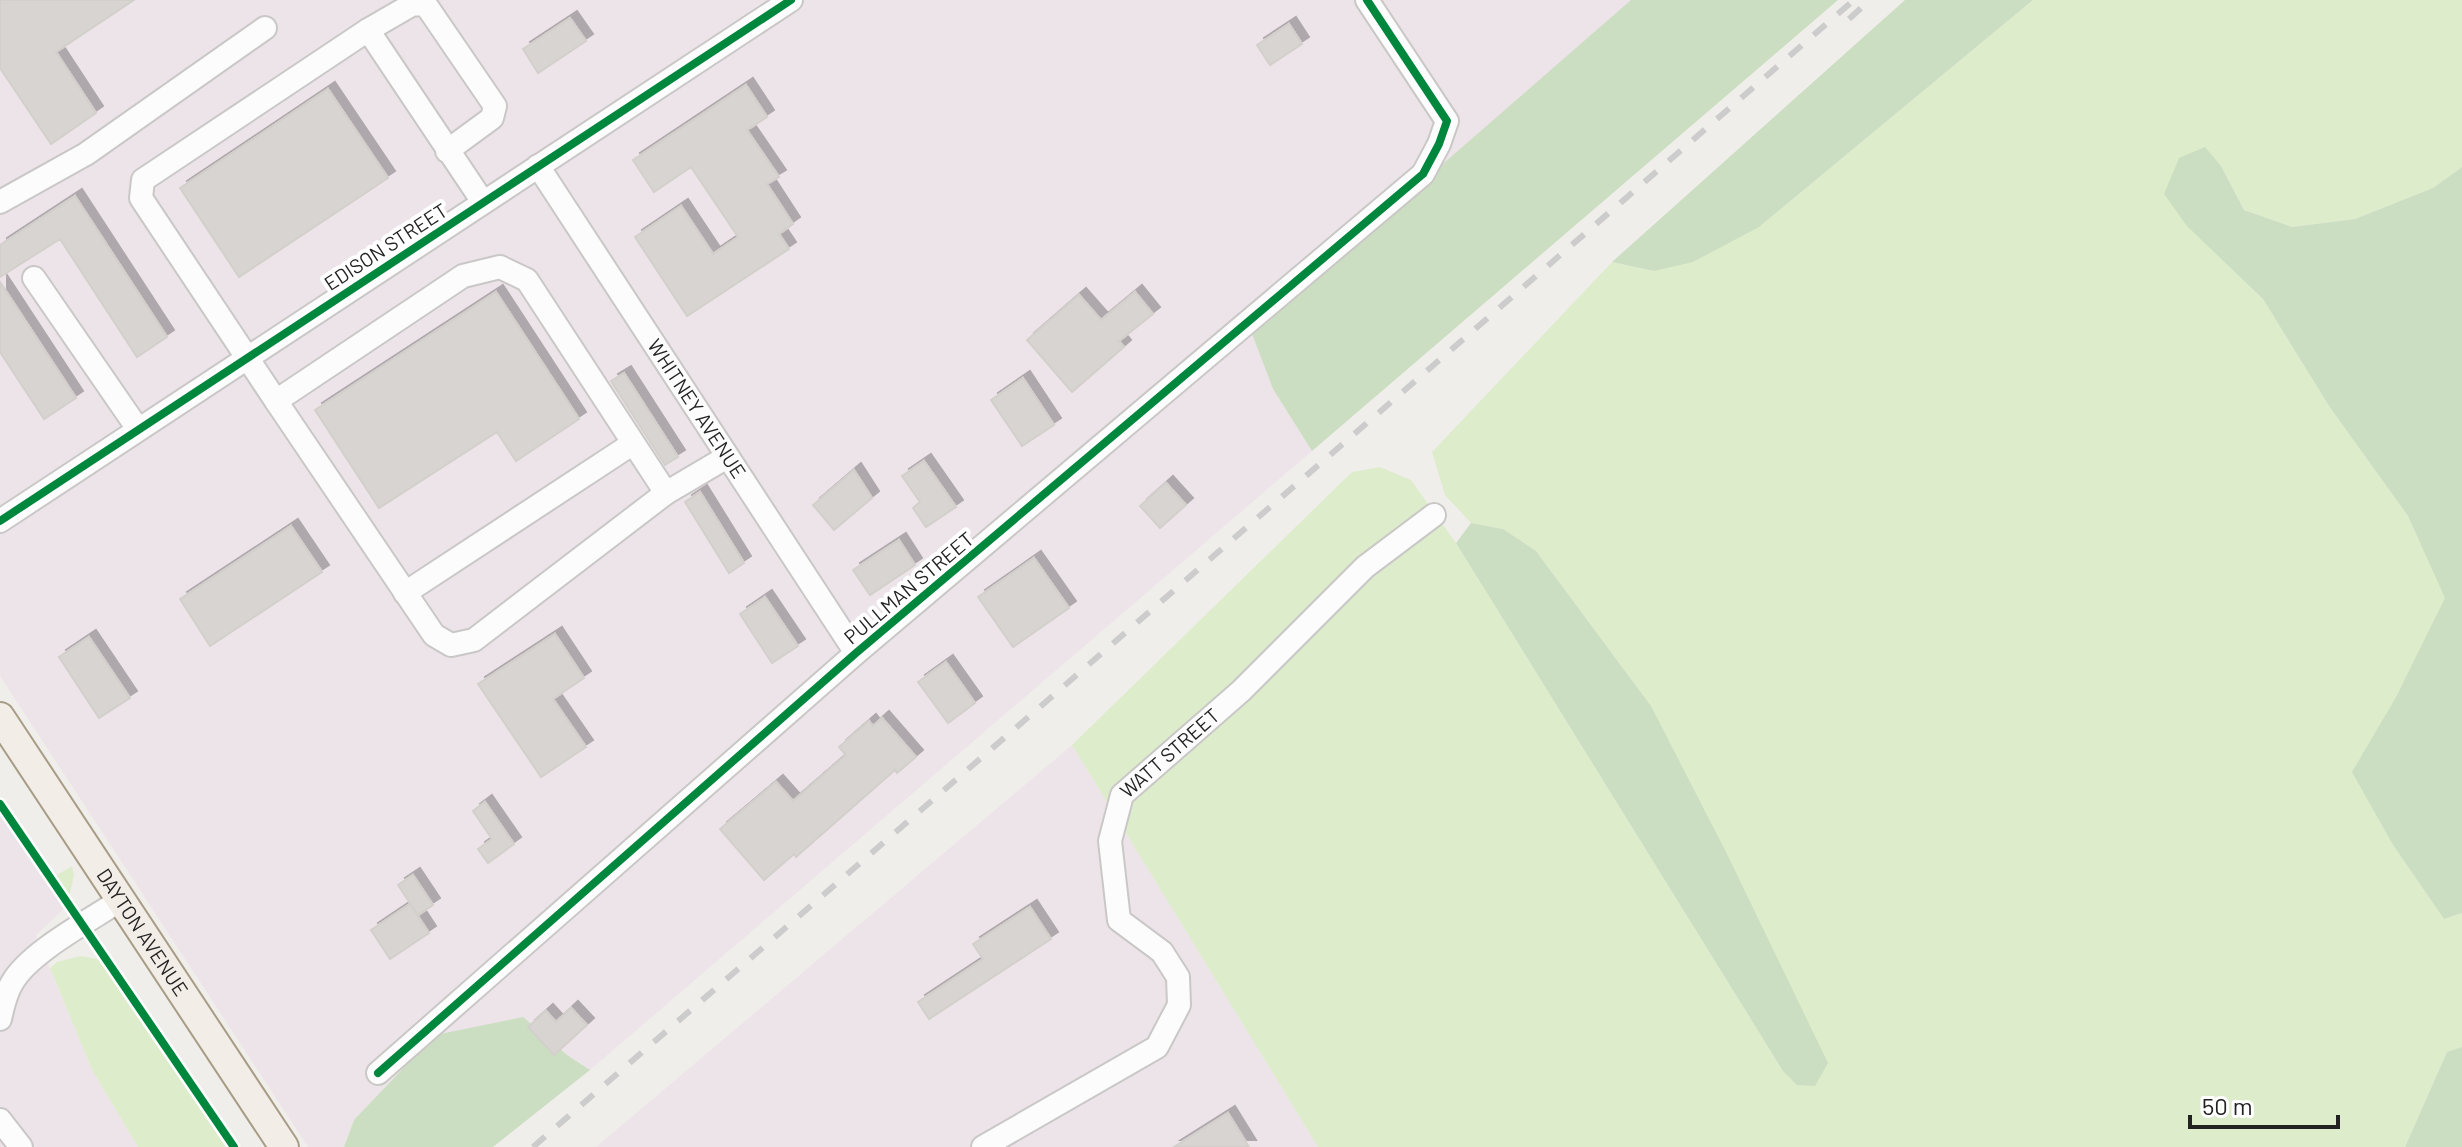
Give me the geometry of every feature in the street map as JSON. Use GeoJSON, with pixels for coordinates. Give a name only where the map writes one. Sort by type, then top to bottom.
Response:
{"type":"FeatureCollection","features":[{"type":"Feature","properties":{"kind":"main road","name":"DAYTON AVENUE"},"geometry":{"type":"LineString","coordinates":[[0,717],[284,1147]]}},
{"type":"Feature","properties":{"kind":"street","name":"EDISON STREET"},"geometry":{"type":"LineString","coordinates":[[0,521],[791,0]]}},
{"type":"Feature","properties":{"kind":"street","name":"PULLMAN STREET"},"geometry":{"type":"LineString","coordinates":[[378,1073],[856,653],[1423,174],[1447,121],[1367,0]]}},
{"type":"Feature","properties":{"kind":"street"},"geometry":{"type":"LineString","coordinates":[[447,151],[492,118],[495,106],[426,5],[413,4],[368,30],[143,180],[141,198],[434,635],[451,645],[474,640],[666,493],[727,457]]}},
{"type":"Feature","properties":{"kind":"street"},"geometry":{"type":"LineString","coordinates":[[0,202],[86,154],[265,28]]}},
{"type":"Feature","properties":{"kind":"street"},"geometry":{"type":"LineString","coordinates":[[368,30],[483,202]]}},
{"type":"Feature","properties":{"kind":"street","name":"WHITNEY AVENUE"},"geometry":{"type":"LineString","coordinates":[[538,166],[856,653]]}},
{"type":"Feature","properties":{"kind":"street"},"geometry":{"type":"LineString","coordinates":[[276,401],[463,276],[500,267],[527,280],[666,493]]}},
{"type":"Feature","properties":{"kind":"street"},"geometry":{"type":"LineString","coordinates":[[34,278],[138,429]]}},
{"type":"Feature","properties":{"kind":"street"},"geometry":{"type":"LineString","coordinates":[[405,593],[632,444]]}},
{"type":"Feature","properties":{"kind":"street","name":"WATT STREET"},"geometry":{"type":"LineString","coordinates":[[983,1147],[1157,1047],[1179,1005],[1178,977],[1162,952],[1119,920],[1110,841],[1122,795],[1241,691],[1365,567],[1434,515]]}},
{"type":"Feature","properties":{"kind":"street"},"geometry":{"type":"LineString","coordinates":[[0,1019],[4,998],[26,965],[122,899]]}},
{"type":"Feature","properties":{"kind":"street"},"geometry":{"type":"LineString","coordinates":[[0,1120],[21,1147]]}},
{"type":"Feature","properties":{"kind":"shaded area"},"geometry":{"type":"Polygon","coordinates":[[[0,0],[1631,0],[1474,140],[1273,389],[1312,451],[590,1070],[567,1055],[354,1120],[344,1147],[308,1147],[0,676],[0,0]]]}},
{"type":"Feature","properties":{"kind":"shaded area"},"geometry":{"type":"Polygon","coordinates":[[[1072,745],[1318,1147],[596,1147],[1072,745]]]}},
{"type":"Feature","properties":{"kind":"shaded area"},"geometry":{"type":"Polygon","coordinates":[[[0,811],[64,909],[36,935],[92,1070],[138,1147],[0,1147],[0,811]]]}},
{"type":"Feature","properties":{"kind":"green space"},"geometry":{"type":"Polygon","coordinates":[[[1631,0],[1838,0],[1312,451],[1273,389],[1251,331],[1631,0]]]}},
{"type":"Feature","properties":{"kind":"green space"},"geometry":{"type":"Polygon","coordinates":[[[1905,0],[2033,0],[1759,227],[1693,262],[1654,271],[1612,262],[1905,0]]]}},
{"type":"Feature","properties":{"kind":"green space"},"geometry":{"type":"Polygon","coordinates":[[[2033,0],[2462,0],[2462,167],[2433,188],[2355,219],[2292,227],[2244,210],[2221,166],[2188,226],[2263,299],[2329,406],[2408,516],[2446,598],[2396,697],[2353,772],[2393,845],[2444,919],[2462,913],[2462,1047],[2447,1052],[2405,1147],[1318,1147],[1072,745],[1352,472],[1380,467],[1411,480],[1456,543],[1783,1071],[1651,706],[1536,551],[1503,529],[1471,523],[1445,495],[1432,452],[1612,262],[1654,271],[1759,227],[2033,0]]]}},
{"type":"Feature","properties":{"kind":"green space"},"geometry":{"type":"Polygon","coordinates":[[[2205,147],[2221,166],[2244,210],[2292,227],[2355,219],[2433,188],[2462,167],[2462,913],[2444,919],[2393,845],[2352,772],[2396,697],[2445,598],[2408,516],[2329,406],[2263,299],[2187,226],[2164,194],[2179,158],[2205,147]]]}},
{"type":"Feature","properties":{"kind":"green space"},"geometry":{"type":"Polygon","coordinates":[[[1471,523],[1503,529],[1536,551],[1651,706],[1828,1063],[1815,1086],[1797,1085],[1783,1071],[1456,543],[1471,523]]]}},
{"type":"Feature","properties":{"kind":"green space"},"geometry":{"type":"Polygon","coordinates":[[[72,866],[74,875],[69,898],[54,877],[72,866]]]}},
{"type":"Feature","properties":{"kind":"green space"},"geometry":{"type":"Polygon","coordinates":[[[81,956],[98,959],[226,1147],[138,1147],[92,1070],[50,968],[57,962],[81,956]]]}},
{"type":"Feature","properties":{"kind":"green space"},"geometry":{"type":"Polygon","coordinates":[[[523,1017],[567,1055],[590,1070],[493,1147],[344,1147],[354,1120],[435,1035],[523,1017]]]}},
{"type":"Feature","properties":{"kind":"green space"},"geometry":{"type":"Polygon","coordinates":[[[2462,1047],[2462,1147],[2405,1147],[2447,1052],[2462,1047]]]}},
{"type":"Feature","properties":{"kind":"building"},"geometry":{"type":"Polygon","coordinates":[[[0,0],[134,0],[56,52],[96,113],[51,144],[0,68],[0,0]]]}},
{"type":"Feature","properties":{"kind":"building"},"geometry":{"type":"Polygon","coordinates":[[[570,18],[586,41],[538,73],[523,49],[570,18]]]}},
{"type":"Feature","properties":{"kind":"building"},"geometry":{"type":"Polygon","coordinates":[[[1289,24],[1302,44],[1270,65],[1257,45],[1289,24]]]}},
{"type":"Feature","properties":{"kind":"building"},"geometry":{"type":"Polygon","coordinates":[[[746,85],[767,117],[747,130],[779,177],[767,184],[793,224],[779,234],[789,249],[687,316],[635,237],[681,206],[713,254],[738,237],[691,167],[654,192],[633,160],[746,85]]]}},
{"type":"Feature","properties":{"kind":"building"},"geometry":{"type":"Polygon","coordinates":[[[328,89],[388,178],[239,277],[180,188],[328,89]]]}},
{"type":"Feature","properties":{"kind":"building"},"geometry":{"type":"Polygon","coordinates":[[[75,196],[167,337],[137,357],[60,239],[0,277],[0,245],[75,196]]]}},
{"type":"Feature","properties":{"kind":"building"},"geometry":{"type":"Polygon","coordinates":[[[0,282],[76,398],[44,419],[0,352],[0,282]]]}},
{"type":"Feature","properties":{"kind":"building"},"geometry":{"type":"Polygon","coordinates":[[[496,292],[579,419],[516,461],[497,432],[379,508],[315,410],[496,292]]]}},
{"type":"Feature","properties":{"kind":"building"},"geometry":{"type":"Polygon","coordinates":[[[1135,292],[1153,314],[1119,341],[1124,347],[1072,392],[1027,340],[1079,295],[1101,320],[1135,292]]]}},
{"type":"Feature","properties":{"kind":"building"},"geometry":{"type":"Polygon","coordinates":[[[624,373],[678,457],[665,465],[611,381],[624,373]]]}},
{"type":"Feature","properties":{"kind":"building"},"geometry":{"type":"Polygon","coordinates":[[[1023,378],[1054,425],[1022,446],[991,400],[1023,378]]]}},
{"type":"Feature","properties":{"kind":"building"},"geometry":{"type":"Polygon","coordinates":[[[924,461],[956,507],[926,527],[913,508],[920,502],[902,476],[924,461]]]}},
{"type":"Feature","properties":{"kind":"building"},"geometry":{"type":"Polygon","coordinates":[[[854,470],[872,498],[834,530],[813,505],[854,470]]]}},
{"type":"Feature","properties":{"kind":"building"},"geometry":{"type":"Polygon","coordinates":[[[1166,483],[1186,505],[1160,528],[1140,506],[1166,483]]]}},
{"type":"Feature","properties":{"kind":"building"},"geometry":{"type":"Polygon","coordinates":[[[700,492],[744,563],[729,573],[685,502],[700,492]]]}},
{"type":"Feature","properties":{"kind":"building"},"geometry":{"type":"Polygon","coordinates":[[[291,526],[322,572],[210,646],[180,599],[291,526]]]}},
{"type":"Feature","properties":{"kind":"building"},"geometry":{"type":"Polygon","coordinates":[[[899,540],[915,565],[870,595],[853,570],[899,540]]]}},
{"type":"Feature","properties":{"kind":"building"},"geometry":{"type":"Polygon","coordinates":[[[1034,558],[1069,608],[1013,647],[978,597],[1034,558]]]}},
{"type":"Feature","properties":{"kind":"building"},"geometry":{"type":"Polygon","coordinates":[[[765,597],[798,646],[772,663],[740,614],[765,597]]]}},
{"type":"Feature","properties":{"kind":"building"},"geometry":{"type":"Polygon","coordinates":[[[555,634],[584,678],[553,699],[586,747],[541,777],[478,684],[555,634]]]}},
{"type":"Feature","properties":{"kind":"building"},"geometry":{"type":"Polygon","coordinates":[[[89,637],[130,698],[99,718],[59,657],[89,637]]]}},
{"type":"Feature","properties":{"kind":"building"},"geometry":{"type":"Polygon","coordinates":[[[946,662],[975,703],[948,723],[918,682],[946,662]]]}},
{"type":"Feature","properties":{"kind":"building"},"geometry":{"type":"Polygon","coordinates":[[[882,718],[916,757],[897,773],[895,770],[796,857],[794,854],[764,880],[720,829],[776,782],[793,801],[846,755],[839,747],[869,721],[873,726],[882,718]]]}},
{"type":"Feature","properties":{"kind":"building"},"geometry":{"type":"Polygon","coordinates":[[[485,802],[514,844],[488,863],[478,849],[492,839],[473,811],[485,802]]]}},
{"type":"Feature","properties":{"kind":"building"},"geometry":{"type":"Polygon","coordinates":[[[413,875],[433,905],[418,915],[398,885],[413,875]]]}},
{"type":"Feature","properties":{"kind":"building"},"geometry":{"type":"Polygon","coordinates":[[[410,904],[429,933],[390,959],[371,930],[410,904]]]}},
{"type":"Feature","properties":{"kind":"building"},"geometry":{"type":"Polygon","coordinates":[[[1030,907],[1051,939],[929,1019],[918,1002],[983,959],[973,944],[1030,907]]]}},
{"type":"Feature","properties":{"kind":"building"},"geometry":{"type":"Polygon","coordinates":[[[571,1008],[587,1025],[554,1055],[528,1027],[546,1011],[556,1022],[571,1008]]]}},
{"type":"Feature","properties":{"kind":"building"},"geometry":{"type":"Polygon","coordinates":[[[1228,1113],[1249,1147],[1174,1147],[1228,1113]]]}},
{"type":"Feature","properties":{"kind":"railway"},"geometry":{"type":"LineString","coordinates":[[533,1147],[1854,0]]}},
{"type":"Feature","properties":{"kind":"railway"},"geometry":{"type":"LineString","coordinates":[[1849,19],[1870,0]]}},
{"type":"Feature","properties":{"kind":"cycle path"},"geometry":{"type":"LineString","coordinates":[[0,521],[791,0]]}},
{"type":"Feature","properties":{"kind":"cycle path"},"geometry":{"type":"LineString","coordinates":[[378,1073],[856,653],[1423,174],[1447,121],[1367,0]]}},
{"type":"Feature","properties":{"kind":"cycle path"},"geometry":{"type":"LineString","coordinates":[[0,804],[234,1147]]}}]}
